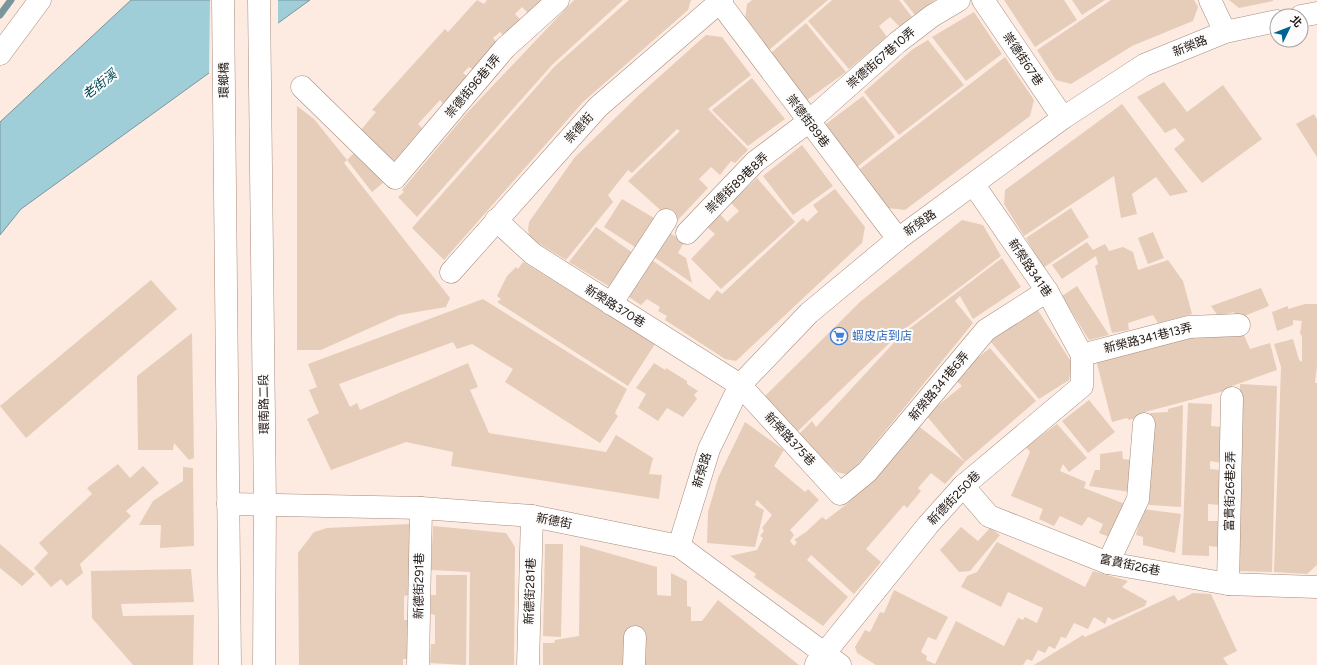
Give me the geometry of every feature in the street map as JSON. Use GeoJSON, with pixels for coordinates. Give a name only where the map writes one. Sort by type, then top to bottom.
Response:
{"type":"FeatureCollection","features":[{"type":"Feature","properties":{"kind":"street"},"geometry":{"type":"LineString","coordinates":[[0,54],[40,0]]}},
{"type":"Feature","properties":{"kind":"street","name":"環鄉橋"},"geometry":{"type":"LineString","coordinates":[[223,0],[228,504]]}},
{"type":"Feature","properties":{"kind":"street","name":"環南路二段"},"geometry":{"type":"LineString","coordinates":[[259,0],[265,505],[264,665]]}},
{"type":"Feature","properties":{"kind":"street","name":"崇德街96巷1弄"},"geometry":{"type":"LineString","coordinates":[[302,87],[395,178],[505,48],[558,0]]}},
{"type":"Feature","properties":{"kind":"street","name":"崇德街67巷10弄"},"geometry":{"type":"LineString","coordinates":[[808,122],[898,42],[932,16],[959,0]]}},
{"type":"Feature","properties":{"kind":"street","name":"崇德街67巷"},"geometry":{"type":"LineString","coordinates":[[983,0],[1063,118]]}},
{"type":"Feature","properties":{"kind":"street"},"geometry":{"type":"LineString","coordinates":[[1210,0],[1225,32]]}},
{"type":"Feature","properties":{"kind":"street","name":"崇德街89巷"},"geometry":{"type":"LineString","coordinates":[[720,1],[808,122],[898,239]]}},
{"type":"Feature","properties":{"kind":"street","name":"崇德街"},"geometry":{"type":"LineString","coordinates":[[451,272],[598,107],[720,1]]}},
{"type":"Feature","properties":{"kind":"street","name":"新榮路"},"geometry":{"type":"LineString","coordinates":[[679,546],[709,449],[740,385],[809,314],[898,239],[974,185],[1063,118],[1144,65],[1225,32],[1269,23]]}},
{"type":"Feature","properties":{"kind":"street","name":"崇德街89巷8弄"},"geometry":{"type":"LineString","coordinates":[[687,232],[755,162],[808,122]]}},
{"type":"Feature","properties":{"kind":"street","name":"新榮路341巷"},"geometry":{"type":"LineString","coordinates":[[974,185],[1047,291],[1082,355]]}},
{"type":"Feature","properties":{"kind":"street","name":"新榮路370巷"},"geometry":{"type":"LineString","coordinates":[[496,220],[533,254],[740,385]]}},
{"type":"Feature","properties":{"kind":"street"},"geometry":{"type":"LineString","coordinates":[[611,304],[666,220]]}},
{"type":"Feature","properties":{"kind":"street","name":"新榮路341巷6弄"},"geometry":{"type":"LineString","coordinates":[[840,494],[867,472],[986,330],[1047,291]]}},
{"type":"Feature","properties":{"kind":"street","name":"新榮路341巷13弄"},"geometry":{"type":"LineString","coordinates":[[1082,355],[1189,327],[1239,325]]}},
{"type":"Feature","properties":{"kind":"street","name":"新德街250巷"},"geometry":{"type":"LineString","coordinates":[[826,661],[928,525],[963,486],[1082,386],[1084,367],[1082,355]]}},
{"type":"Feature","properties":{"kind":"street","name":"新榮路375巷"},"geometry":{"type":"LineString","coordinates":[[740,385],[840,494]]}},
{"type":"Feature","properties":{"kind":"street","name":"富貴街26巷2弄"},"geometry":{"type":"LineString","coordinates":[[1228,584],[1232,398]]}},
{"type":"Feature","properties":{"kind":"street"},"geometry":{"type":"LineString","coordinates":[[1108,563],[1138,499],[1144,424]]}},
{"type":"Feature","properties":{"kind":"street","name":"富貴街26巷"},"geometry":{"type":"LineString","coordinates":[[963,486],[989,516],[1108,563],[1228,584],[1317,587]]}},
{"type":"Feature","properties":{"kind":"street"},"geometry":{"type":"LineString","coordinates":[[228,504],[230,665]]}},
{"type":"Feature","properties":{"kind":"street","name":"新德街"},"geometry":{"type":"LineString","coordinates":[[228,504],[421,508],[532,516],[679,546],[826,661]]}},
{"type":"Feature","properties":{"kind":"street","name":"新德街291巷"},"geometry":{"type":"LineString","coordinates":[[418,665],[421,508]]}},
{"type":"Feature","properties":{"kind":"street","name":"新德街281巷"},"geometry":{"type":"LineString","coordinates":[[528,665],[532,516]]}},
{"type":"Feature","properties":{"kind":"street"},"geometry":{"type":"LineString","coordinates":[[634,665],[635,636]]}},
{"type":"Feature","properties":{"kind":"water","name":"老街溪"},"geometry":{"type":"Polygon","coordinates":[[[131,0],[310,0],[21,209],[0,235],[0,122],[131,0]]]}},
{"type":"Feature","properties":{"kind":"pier"},"geometry":{"type":"Polygon","coordinates":[[[210,0],[278,0],[278,26],[209,75],[210,0]]]}},
{"type":"Feature","properties":{"kind":"building"},"geometry":{"type":"Polygon","coordinates":[[[477,0],[484,4],[487,0],[542,0],[528,13],[522,7],[515,14],[521,20],[504,36],[500,32],[493,38],[498,44],[475,71],[469,67],[463,73],[469,78],[445,106],[440,100],[418,124],[422,128],[394,161],[360,131],[376,112],[372,110],[445,29],[448,32],[477,0]]]}},
{"type":"Feature","properties":{"kind":"building"},"geometry":{"type":"Polygon","coordinates":[[[574,0],[623,0],[552,65],[417,217],[398,197],[404,192],[402,190],[466,114],[574,0]]]}},
{"type":"Feature","properties":{"kind":"building"},"geometry":{"type":"Polygon","coordinates":[[[629,0],[691,0],[688,10],[583,102],[444,260],[412,228],[554,67],[629,0]]]}},
{"type":"Feature","properties":{"kind":"building"},"geometry":{"type":"Polygon","coordinates":[[[752,0],[828,0],[769,50],[745,19],[747,4],[752,0]]]}},
{"type":"Feature","properties":{"kind":"building"},"geometry":{"type":"Polygon","coordinates":[[[832,0],[899,0],[912,17],[900,27],[890,17],[879,26],[887,37],[849,69],[808,21],[832,0]]]}},
{"type":"Feature","properties":{"kind":"building"},"geometry":{"type":"Polygon","coordinates":[[[903,0],[935,0],[915,15],[903,0]]]}},
{"type":"Feature","properties":{"kind":"building"},"geometry":{"type":"Polygon","coordinates":[[[1004,0],[1064,0],[1077,20],[1035,47],[1004,0]]]}},
{"type":"Feature","properties":{"kind":"building"},"geometry":{"type":"Polygon","coordinates":[[[1072,0],[1105,0],[1082,15],[1072,0]]]}},
{"type":"Feature","properties":{"kind":"building"},"geometry":{"type":"Polygon","coordinates":[[[1111,0],[1194,0],[1198,7],[1193,21],[1132,46],[1071,84],[1056,80],[1037,50],[1111,0]]]}},
{"type":"Feature","properties":{"kind":"building"},"geometry":{"type":"Polygon","coordinates":[[[1229,0],[1273,0],[1273,1],[1239,8],[1229,0]]]}},
{"type":"Feature","properties":{"kind":"building"},"geometry":{"type":"Polygon","coordinates":[[[974,12],[1002,54],[966,81],[932,37],[974,12]]]}},
{"type":"Feature","properties":{"kind":"building"},"geometry":{"type":"Polygon","coordinates":[[[806,23],[846,72],[807,100],[771,53],[806,23]]]}},
{"type":"Feature","properties":{"kind":"building"},"geometry":{"type":"Polygon","coordinates":[[[706,35],[722,37],[751,75],[708,109],[748,150],[735,163],[731,161],[720,175],[711,167],[699,179],[708,188],[675,223],[628,181],[680,131],[677,129],[632,173],[628,170],[608,195],[613,202],[566,260],[530,238],[528,230],[529,222],[575,157],[640,94],[706,35]]]}},
{"type":"Feature","properties":{"kind":"building"},"geometry":{"type":"Polygon","coordinates":[[[928,40],[964,85],[899,135],[864,92],[913,49],[928,40]]]}},
{"type":"Feature","properties":{"kind":"building"},"geometry":{"type":"Polygon","coordinates":[[[1005,57],[1034,100],[1030,116],[905,210],[888,208],[860,169],[1005,57]]]}},
{"type":"Feature","properties":{"kind":"building"},"geometry":{"type":"Polygon","coordinates":[[[752,78],[785,119],[748,146],[712,110],[752,78]]]}},
{"type":"Feature","properties":{"kind":"building"},"geometry":{"type":"Polygon","coordinates":[[[1164,82],[1187,112],[1223,85],[1262,139],[1202,183],[1174,149],[1185,140],[1175,128],[1165,133],[1137,97],[1164,82]]]}},
{"type":"Feature","properties":{"kind":"building"},"geometry":{"type":"Polygon","coordinates":[[[863,96],[895,137],[857,167],[826,124],[863,96]]]}},
{"type":"Feature","properties":{"kind":"building"},"geometry":{"type":"Polygon","coordinates":[[[1122,104],[1188,192],[1170,196],[1156,177],[1132,194],[1137,214],[1121,218],[1114,176],[1024,236],[1004,204],[1005,190],[1122,104]]]}},
{"type":"Feature","properties":{"kind":"building"},"geometry":{"type":"Polygon","coordinates":[[[297,106],[314,119],[347,160],[344,163],[450,298],[446,307],[399,315],[321,350],[297,350],[297,106]]]}},
{"type":"Feature","properties":{"kind":"building"},"geometry":{"type":"Polygon","coordinates":[[[1314,114],[1317,119],[1317,157],[1296,124],[1314,114]]]}},
{"type":"Feature","properties":{"kind":"building"},"geometry":{"type":"Polygon","coordinates":[[[802,145],[833,186],[793,215],[763,176],[802,145]]]}},
{"type":"Feature","properties":{"kind":"building"},"geometry":{"type":"Polygon","coordinates":[[[356,151],[383,183],[372,192],[347,160],[356,151]]]}},
{"type":"Feature","properties":{"kind":"building"},"geometry":{"type":"Polygon","coordinates":[[[757,178],[795,222],[721,289],[691,259],[715,234],[707,227],[720,214],[727,222],[739,211],[731,203],[757,178]]]}},
{"type":"Feature","properties":{"kind":"building"},"geometry":{"type":"Polygon","coordinates":[[[835,189],[865,227],[862,243],[736,361],[725,359],[665,320],[667,316],[658,311],[660,307],[647,299],[641,305],[626,295],[649,258],[709,300],[717,290],[722,294],[803,218],[807,222],[818,212],[813,205],[835,189]]]}},
{"type":"Feature","properties":{"kind":"building"},"geometry":{"type":"Polygon","coordinates":[[[622,199],[654,218],[635,247],[604,227],[622,199]]]}},
{"type":"Feature","properties":{"kind":"building"},"geometry":{"type":"Polygon","coordinates":[[[1071,208],[1089,237],[1043,268],[1026,238],[1071,208]]]}},
{"type":"Feature","properties":{"kind":"building"},"geometry":{"type":"Polygon","coordinates":[[[962,220],[983,225],[1001,256],[902,331],[796,433],[764,397],[861,301],[962,220]]]}},
{"type":"Feature","properties":{"kind":"building"},"geometry":{"type":"Polygon","coordinates":[[[596,227],[633,253],[610,287],[569,262],[596,227]]]}},
{"type":"Feature","properties":{"kind":"building"},"geometry":{"type":"Polygon","coordinates":[[[667,231],[684,242],[678,253],[686,258],[692,283],[651,255],[667,231]]]}},
{"type":"Feature","properties":{"kind":"building"},"geometry":{"type":"Polygon","coordinates":[[[1153,232],[1164,258],[1148,264],[1138,238],[1153,232]]]}},
{"type":"Feature","properties":{"kind":"building"},"geometry":{"type":"Polygon","coordinates":[[[1087,242],[1093,250],[1105,244],[1109,251],[1123,247],[1133,252],[1138,270],[1168,260],[1183,281],[1192,314],[1158,323],[1153,315],[1128,323],[1129,330],[1112,333],[1095,266],[1098,264],[1096,256],[1062,279],[1052,265],[1087,242]]]}},
{"type":"Feature","properties":{"kind":"building"},"geometry":{"type":"Polygon","coordinates":[[[1002,258],[1021,287],[973,319],[960,296],[955,301],[973,323],[851,473],[845,474],[837,472],[818,455],[799,434],[812,421],[816,427],[901,335],[1002,258]]]}},
{"type":"Feature","properties":{"kind":"building"},"geometry":{"type":"Polygon","coordinates":[[[523,262],[655,344],[628,386],[497,302],[501,299],[497,296],[507,276],[516,267],[518,269],[523,262]]]}},
{"type":"Feature","properties":{"kind":"building"},"geometry":{"type":"Polygon","coordinates":[[[151,280],[177,309],[26,438],[0,406],[151,280]]]}},
{"type":"Feature","properties":{"kind":"building"},"geometry":{"type":"Polygon","coordinates":[[[1077,286],[1109,335],[1089,340],[1062,296],[1077,286]]]}},
{"type":"Feature","properties":{"kind":"building"},"geometry":{"type":"Polygon","coordinates":[[[1261,288],[1269,306],[1237,319],[1234,312],[1218,316],[1211,306],[1261,288]]]}},
{"type":"Feature","properties":{"kind":"building"},"geometry":{"type":"Polygon","coordinates":[[[483,299],[627,389],[615,413],[618,416],[600,443],[505,382],[513,369],[472,344],[457,349],[453,342],[339,384],[350,407],[357,403],[360,410],[468,363],[478,387],[470,390],[489,433],[606,452],[616,435],[653,458],[649,474],[662,475],[659,499],[451,466],[453,452],[406,442],[331,470],[307,419],[319,413],[309,390],[317,387],[308,364],[483,299]]]}},
{"type":"Feature","properties":{"kind":"building"},"geometry":{"type":"Polygon","coordinates":[[[1305,304],[1317,304],[1317,366],[1315,383],[1317,383],[1317,565],[1307,574],[1274,572],[1281,367],[1274,344],[1293,339],[1299,360],[1302,362],[1302,337],[1300,333],[1302,321],[1293,320],[1293,325],[1277,331],[1272,312],[1288,306],[1288,309],[1305,304]]]}},
{"type":"Feature","properties":{"kind":"building"},"geometry":{"type":"Polygon","coordinates":[[[1037,309],[1072,363],[1069,380],[1039,399],[990,341],[1037,309]]]}},
{"type":"Feature","properties":{"kind":"building"},"geometry":{"type":"Polygon","coordinates":[[[1214,332],[1243,333],[1250,349],[1270,343],[1277,370],[1232,386],[1232,389],[1145,412],[1145,416],[1129,420],[1127,418],[1112,422],[1096,360],[1193,335],[1196,339],[1214,332]]]}},
{"type":"Feature","properties":{"kind":"building"},"geometry":{"type":"Polygon","coordinates":[[[192,333],[194,458],[189,460],[174,443],[173,450],[138,450],[137,376],[192,333]]]}},
{"type":"Feature","properties":{"kind":"building"},"geometry":{"type":"Polygon","coordinates":[[[990,348],[1036,401],[965,462],[926,415],[962,386],[957,381],[969,369],[966,367],[990,348]]]}},
{"type":"Feature","properties":{"kind":"building"},"geometry":{"type":"Polygon","coordinates":[[[654,363],[665,370],[666,368],[687,381],[687,384],[698,391],[694,395],[697,399],[683,417],[667,408],[658,421],[638,408],[646,394],[636,388],[654,363]]]}},
{"type":"Feature","properties":{"kind":"building"},"geometry":{"type":"Polygon","coordinates":[[[1240,384],[1277,386],[1272,572],[1238,571],[1240,384]]]}},
{"type":"Feature","properties":{"kind":"building"},"geometry":{"type":"Polygon","coordinates":[[[1089,400],[1115,432],[1088,453],[1062,421],[1089,400]]]}},
{"type":"Feature","properties":{"kind":"building"},"geometry":{"type":"Polygon","coordinates":[[[1188,403],[1212,404],[1211,426],[1223,427],[1222,463],[1210,461],[1210,469],[1220,470],[1219,505],[1208,504],[1208,521],[1219,521],[1218,547],[1209,546],[1209,556],[1182,555],[1188,403]]]}},
{"type":"Feature","properties":{"kind":"building"},"geometry":{"type":"Polygon","coordinates":[[[1183,405],[1181,507],[1149,505],[1150,413],[1168,412],[1168,409],[1183,405]]]}},
{"type":"Feature","properties":{"kind":"building"},"geometry":{"type":"Polygon","coordinates":[[[745,422],[784,450],[774,466],[805,492],[808,489],[819,500],[790,530],[794,535],[790,541],[794,546],[797,542],[794,540],[806,532],[822,517],[826,520],[848,503],[917,425],[965,462],[945,484],[931,473],[918,488],[921,491],[907,508],[904,505],[866,549],[881,562],[854,594],[811,555],[807,560],[848,597],[823,626],[754,577],[756,574],[730,556],[757,550],[763,538],[760,536],[764,531],[762,528],[772,515],[757,500],[755,505],[764,510],[755,547],[707,543],[708,512],[718,478],[745,422]]]}},
{"type":"Feature","properties":{"kind":"building"},"geometry":{"type":"Polygon","coordinates":[[[1057,424],[1087,458],[1069,472],[1063,464],[1060,471],[1086,482],[1084,488],[1125,504],[1112,538],[1099,533],[1103,524],[1088,517],[1082,526],[1060,516],[1054,526],[1039,519],[1043,509],[1011,496],[1030,452],[1026,447],[1057,424]]]}},
{"type":"Feature","properties":{"kind":"building"},"geometry":{"type":"Polygon","coordinates":[[[1122,451],[1123,459],[1131,460],[1130,492],[1089,486],[1095,470],[1100,470],[1100,454],[1122,451]]]}},
{"type":"Feature","properties":{"kind":"building"},"geometry":{"type":"Polygon","coordinates":[[[118,464],[130,478],[143,466],[159,483],[126,511],[131,516],[80,564],[83,573],[67,586],[61,579],[51,587],[34,568],[48,553],[39,543],[92,494],[87,488],[118,464]]]}},
{"type":"Feature","properties":{"kind":"building"},"geometry":{"type":"Polygon","coordinates":[[[183,467],[193,468],[194,546],[160,548],[161,525],[139,525],[153,501],[183,481],[183,467]]]}},
{"type":"Feature","properties":{"kind":"building"},"geometry":{"type":"Polygon","coordinates":[[[1143,509],[1181,514],[1175,553],[1143,545],[1143,537],[1136,535],[1143,509]]]}},
{"type":"Feature","properties":{"kind":"building"},"geometry":{"type":"Polygon","coordinates":[[[410,524],[409,595],[404,596],[404,620],[409,620],[408,659],[403,659],[403,665],[299,665],[298,553],[314,532],[327,528],[410,524]]]}},
{"type":"Feature","properties":{"kind":"building"},"geometry":{"type":"Polygon","coordinates":[[[433,526],[506,533],[515,547],[514,665],[469,665],[470,572],[431,570],[433,526]]]}},
{"type":"Feature","properties":{"kind":"building"},"geometry":{"type":"Polygon","coordinates":[[[961,527],[978,541],[990,528],[1000,535],[970,571],[959,572],[940,550],[961,527]]]}},
{"type":"Feature","properties":{"kind":"building"},"geometry":{"type":"Polygon","coordinates":[[[997,542],[1085,587],[1093,571],[1128,581],[1122,587],[1147,601],[1145,606],[1113,620],[1108,617],[1105,624],[1094,617],[1088,629],[1074,623],[1066,638],[1061,637],[1055,649],[1049,646],[1045,653],[1038,650],[1032,661],[1027,659],[1023,665],[876,665],[857,653],[855,647],[865,630],[870,632],[880,612],[884,613],[894,590],[948,617],[936,640],[928,637],[921,652],[927,656],[926,660],[935,664],[956,621],[1004,646],[1018,618],[1023,620],[1025,617],[1037,623],[1043,608],[1008,592],[1001,607],[961,587],[967,576],[977,572],[997,542]]]}},
{"type":"Feature","properties":{"kind":"building"},"geometry":{"type":"Polygon","coordinates":[[[0,544],[35,574],[22,586],[0,568],[0,544]]]}},
{"type":"Feature","properties":{"kind":"building"},"geometry":{"type":"Polygon","coordinates":[[[545,544],[563,544],[561,637],[543,636],[545,544]]]}},
{"type":"Feature","properties":{"kind":"building"},"geometry":{"type":"Polygon","coordinates":[[[580,545],[657,567],[657,595],[671,596],[671,573],[687,581],[687,606],[691,607],[691,621],[702,621],[718,600],[799,665],[543,665],[543,643],[554,643],[555,640],[579,636],[580,545]]]}},
{"type":"Feature","properties":{"kind":"building"},"geometry":{"type":"Polygon","coordinates":[[[191,569],[194,602],[121,604],[123,616],[194,615],[193,665],[133,665],[92,618],[91,571],[191,569]]]}},
{"type":"Feature","properties":{"kind":"building"},"geometry":{"type":"Polygon","coordinates":[[[436,575],[467,575],[466,665],[430,663],[431,644],[435,644],[435,615],[431,614],[431,595],[436,595],[436,575]]]}},
{"type":"Feature","properties":{"kind":"building"},"geometry":{"type":"Polygon","coordinates":[[[1193,593],[1211,594],[1237,651],[1223,658],[1228,665],[1034,665],[1083,635],[1085,637],[1174,595],[1178,601],[1193,593]]]}},
{"type":"Feature","properties":{"kind":"waterway"},"geometry":{"type":"LineString","coordinates":[[0,15],[11,0]]}},
{"type":"Feature","properties":{"kind":"place","name":"蝦皮店到店"},"geometry":{"type":"Point","coordinates":[839,336]}}]}
